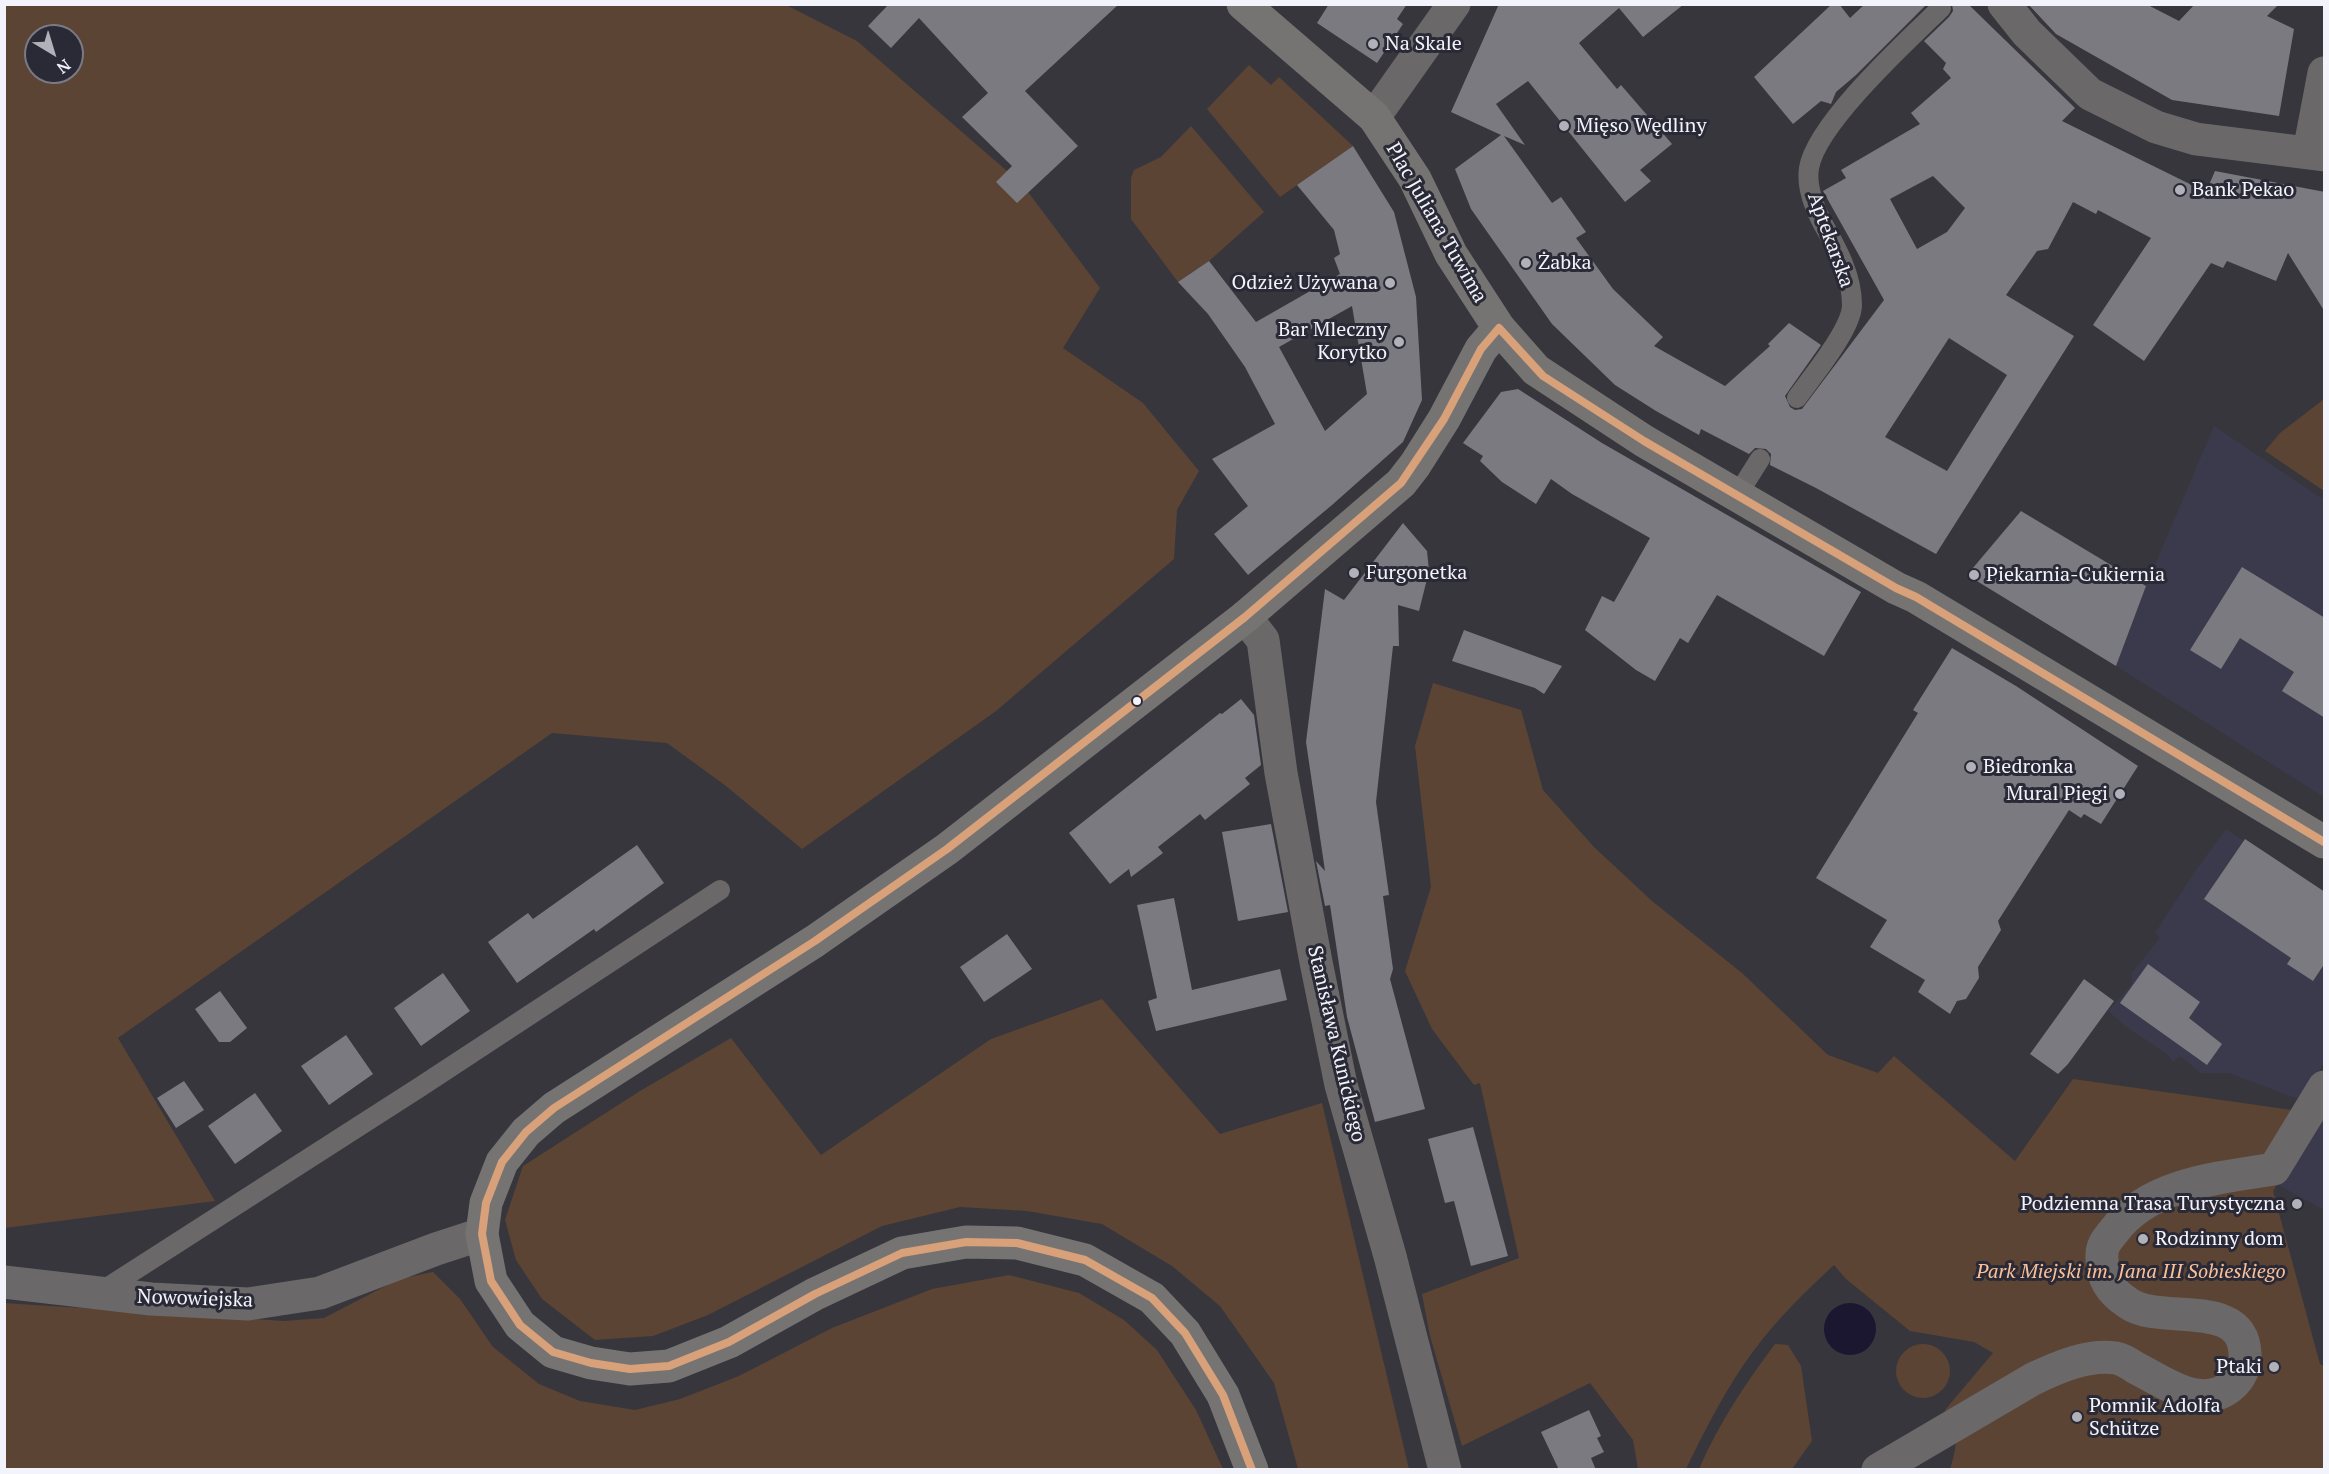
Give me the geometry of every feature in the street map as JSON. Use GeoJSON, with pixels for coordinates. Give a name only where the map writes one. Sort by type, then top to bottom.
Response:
{"type":"FeatureCollection","features":[{"type":"Feature","properties":{"kind":"street","name":"Plac Juliana Tuwima"},"geometry":{"type":"LineString","coordinates":[[1243,4],[1374,117],[1415,179],[1450,254],[1499,328],[1542,376],[1644,441],[1896,588],[1916,597],[2325,842]]}},
{"type":"Feature","properties":{"kind":"street"},"geometry":{"type":"LineString","coordinates":[[1374,117],[1454,4]]}},
{"type":"Feature","properties":{"kind":"street"},"geometry":{"type":"LineString","coordinates":[[2004,4],[2027,33],[2090,94],[2156,127],[2196,139],[2317,153],[2325,73]]}},
{"type":"Feature","properties":{"kind":"street"},"geometry":{"type":"LineString","coordinates":[[1252,1470],[1223,1395],[1185,1333],[1152,1298],[1085,1260],[1017,1243],[966,1242],[902,1253],[815,1294],[729,1342],[669,1366],[630,1369],[591,1363],[553,1352],[520,1325],[491,1281],[483,1234],[486,1203],[502,1162],[525,1131],[554,1108],[815,941],[947,849],[1245,617],[1401,483],[1444,419],[1480,349],[1499,328]]}},
{"type":"Feature","properties":{"kind":"street","name":"Stanisława Kunickiego"},"geometry":{"type":"LineString","coordinates":[[1245,617],[1263,640],[1281,773],[1341,1085],[1390,1256],[1445,1470]]}},
{"type":"Feature","properties":{"kind":"street"},"geometry":{"type":"LineString","coordinates":[[1878,1470],[2033,1379],[2051,1370],[2093,1357],[2118,1358],[2190,1395],[2209,1397],[2225,1391],[2234,1384],[2242,1373],[2246,1357],[2243,1339],[2232,1326],[2218,1319],[2130,1305],[2112,1291],[2102,1273],[2102,1248],[2122,1220],[2152,1197],[2210,1179],[2274,1169],[2325,1087]]}},
{"type":"Feature","properties":{"kind":"street","name":"Nowowiejska"},"geometry":{"type":"LineString","coordinates":[[4,1282],[151,1299],[248,1304],[320,1293],[436,1249],[483,1234]]}},
{"type":"Feature","properties":{"kind":"lane","name":"Aptekarska"},"geometry":{"type":"LineString","coordinates":[[1797,398],[1830,352],[1845,327],[1852,307],[1849,281],[1841,256],[1812,202],[1808,169],[1814,148],[1833,120],[1909,38],[1941,8]]}},
{"type":"Feature","properties":{"kind":"lane"},"geometry":{"type":"LineString","coordinates":[[1738,494],[1760,459]]}},
{"type":"Feature","properties":{"kind":"lane"},"geometry":{"type":"LineString","coordinates":[[99,1293],[420,1087],[720,890]]}},
{"type":"Feature","properties":{"kind":"shaded area"},"geometry":{"type":"Polygon","coordinates":[[[2214,426],[2324,500],[2324,797],[2116,666],[2146,586],[2214,426]]]}},
{"type":"Feature","properties":{"kind":"shaded area"},"geometry":{"type":"Polygon","coordinates":[[[2226,829],[2324,893],[2324,1062],[2303,1101],[2229,1073],[2201,1073],[2180,1056],[2173,1062],[2167,1054],[2125,1026],[2108,1011],[2132,984],[2132,973],[2160,938],[2155,933],[2226,829]]]}},
{"type":"Feature","properties":{"kind":"shaded area"},"geometry":{"type":"Polygon","coordinates":[[[2324,1109],[2324,1210],[2278,1185],[2324,1109]]]}},
{"type":"Feature","properties":{"kind":"shaded area"},"geometry":{"type":"Polygon","coordinates":[[[1845,1303],[1855,1303],[1869,1310],[1876,1329],[1869,1348],[1855,1355],[1845,1355],[1835,1351],[1828,1344],[1824,1334],[1824,1324],[1828,1314],[1835,1307],[1845,1303]]]}},
{"type":"Feature","properties":{"kind":"green space"},"geometry":{"type":"Polygon","coordinates":[[[4,5],[786,5],[857,41],[1022,184],[1100,288],[1063,348],[1143,403],[1199,471],[1177,510],[1174,559],[996,711],[802,849],[726,786],[667,743],[552,733],[118,1038],[215,1201],[5,1228],[4,5]]]}},
{"type":"Feature","properties":{"kind":"green space"},"geometry":{"type":"Polygon","coordinates":[[[1249,65],[1271,85],[1279,77],[1353,146],[1280,197],[1207,109],[1249,65]]]}},
{"type":"Feature","properties":{"kind":"green space"},"geometry":{"type":"Polygon","coordinates":[[[1191,126],[1264,212],[1209,261],[1178,282],[1131,219],[1131,178],[1134,170],[1161,157],[1191,126]]]}},
{"type":"Feature","properties":{"kind":"green space"},"geometry":{"type":"Polygon","coordinates":[[[2324,399],[2324,491],[2265,451],[2280,433],[2324,399]]]}},
{"type":"Feature","properties":{"kind":"green space","name":"Park Miejski im. Jana III Sobieskiego"},"geometry":{"type":"Polygon","coordinates":[[[1433,683],[1521,710],[1543,790],[1594,847],[1652,901],[1742,973],[1828,1055],[1878,1073],[1894,1056],[2015,1161],[2073,1079],[2320,1114],[2273,1191],[2320,1364],[2324,1366],[2324,1469],[1950,1469],[1956,1438],[1953,1425],[1945,1410],[1993,1353],[1974,1342],[1910,1331],[1846,1279],[1834,1265],[1783,1316],[1755,1349],[1726,1392],[1686,1469],[1638,1469],[1633,1440],[1590,1383],[1462,1446],[1430,1336],[1422,1294],[1519,1258],[1480,1083],[1474,1085],[1432,1029],[1405,971],[1431,887],[1415,746],[1433,683]]]}},
{"type":"Feature","properties":{"kind":"green space"},"geometry":{"type":"Polygon","coordinates":[[[1102,999],[1220,1134],[1322,1103],[1409,1469],[1298,1469],[1274,1383],[1220,1306],[1172,1266],[1102,1224],[1027,1211],[960,1207],[882,1226],[708,1315],[653,1336],[595,1340],[542,1299],[516,1260],[505,1220],[523,1166],[640,1091],[731,1038],[821,1155],[991,1039],[1102,999]]]}},
{"type":"Feature","properties":{"kind":"green space"},"geometry":{"type":"Polygon","coordinates":[[[433,1272],[460,1299],[493,1347],[539,1384],[580,1401],[635,1410],[680,1399],[739,1376],[832,1328],[932,1289],[1009,1275],[1079,1293],[1124,1320],[1157,1350],[1196,1410],[1223,1469],[5,1469],[4,1303],[284,1321],[324,1318],[399,1279],[433,1272]]]}},
{"type":"Feature","properties":{"kind":"green space"},"geometry":{"type":"Polygon","coordinates":[[[1775,1344],[1788,1345],[1801,1366],[1812,1441],[1792,1469],[1699,1469],[1733,1404],[1775,1344]]]}},
{"type":"Feature","properties":{"kind":"green space"},"geometry":{"type":"Polygon","coordinates":[[[1923,1344],[1933,1346],[1942,1352],[1948,1361],[1950,1371],[1948,1381],[1942,1390],[1933,1396],[1923,1398],[1913,1396],[1904,1390],[1898,1381],[1896,1371],[1898,1361],[1904,1352],[1913,1346],[1923,1344]]]}},
{"type":"Feature","properties":{"kind":"building"},"geometry":{"type":"Polygon","coordinates":[[[889,4],[1119,4],[1025,91],[1078,146],[1017,203],[996,182],[1012,166],[962,117],[988,93],[919,18],[891,48],[868,26],[889,4]]]}},
{"type":"Feature","properties":{"kind":"building"},"geometry":{"type":"Polygon","coordinates":[[[1329,4],[1407,4],[1397,19],[1403,24],[1377,63],[1317,23],[1329,4]]]}},
{"type":"Feature","properties":{"kind":"building"},"geometry":{"type":"Polygon","coordinates":[[[1499,4],[1684,4],[1643,37],[1619,8],[1579,43],[1617,89],[1621,85],[1672,144],[1640,170],[1651,181],[1625,202],[1528,81],[1496,104],[1525,145],[1504,136],[1552,203],[1561,197],[1586,232],[1576,238],[1613,289],[1663,337],[1654,346],[1725,386],[1770,346],[1768,344],[1789,323],[1821,345],[1785,396],[1790,407],[1795,410],[1802,409],[1884,300],[1823,191],[1846,178],[1841,170],[1920,124],[1911,113],[1951,78],[1943,69],[1946,63],[1924,41],[1949,17],[1953,11],[1952,4],[1968,4],[2075,108],[2062,121],[2206,192],[2215,171],[2325,192],[2325,312],[2288,253],[2276,281],[2227,261],[2223,268],[2211,263],[2144,361],[2093,325],[2151,238],[2098,210],[2096,214],[2073,202],[2048,249],[2037,251],[2006,295],[2074,336],[1936,554],[1770,465],[1771,454],[1766,449],[1755,448],[1749,454],[1701,429],[1699,435],[1615,385],[1552,324],[1471,209],[1455,169],[1501,135],[1451,112],[1499,4]],[[1933,176],[1890,199],[1917,249],[1947,232],[1965,208],[1933,176]],[[1949,338],[1885,437],[1947,471],[2007,375],[1949,338]]]}},
{"type":"Feature","properties":{"kind":"building"},"geometry":{"type":"Polygon","coordinates":[[[1832,4],[1839,4],[1850,18],[1865,4],[1927,4],[1836,92],[1831,104],[1821,101],[1793,124],[1754,77],[1832,4]]]}},
{"type":"Feature","properties":{"kind":"building"},"geometry":{"type":"Polygon","coordinates":[[[2028,4],[2146,4],[2179,21],[2195,4],[2279,4],[2267,16],[2294,29],[2279,116],[2172,100],[2056,34],[2028,4]]]}},
{"type":"Feature","properties":{"kind":"building"},"geometry":{"type":"Polygon","coordinates":[[[1353,146],[1394,212],[1416,297],[1422,400],[1403,442],[1248,575],[1214,534],[1248,506],[1212,459],[1275,424],[1245,367],[1208,314],[1178,282],[1209,261],[1256,322],[1340,274],[1334,258],[1340,254],[1334,230],[1297,185],[1353,146]],[[1352,306],[1279,347],[1325,431],[1367,394],[1352,306]]]}},
{"type":"Feature","properties":{"kind":"building"},"geometry":{"type":"Polygon","coordinates":[[[1518,389],[1602,443],[1861,592],[1824,656],[1717,595],[1688,643],[1680,638],[1655,681],[1636,670],[1585,630],[1602,596],[1614,602],[1650,538],[1572,494],[1551,479],[1536,504],[1502,482],[1480,461],[1483,456],[1463,443],[1501,392],[1518,389]]]}},
{"type":"Feature","properties":{"kind":"building"},"geometry":{"type":"Polygon","coordinates":[[[2021,511],[2146,586],[2116,666],[1967,575],[2021,511]]]}},
{"type":"Feature","properties":{"kind":"building"},"geometry":{"type":"Polygon","coordinates":[[[1403,523],[1427,551],[1429,571],[1419,611],[1398,605],[1399,646],[1393,646],[1376,802],[1389,895],[1383,896],[1393,969],[1390,979],[1425,1109],[1375,1122],[1347,1017],[1330,905],[1325,906],[1316,861],[1325,871],[1306,742],[1325,589],[1344,600],[1403,523]]]}},
{"type":"Feature","properties":{"kind":"building"},"geometry":{"type":"Polygon","coordinates":[[[2242,567],[2325,618],[2325,718],[2282,691],[2294,672],[2240,638],[2221,669],[2190,650],[2242,567]]]}},
{"type":"Feature","properties":{"kind":"building"},"geometry":{"type":"Polygon","coordinates":[[[1464,630],[1562,666],[1544,694],[1535,688],[1452,661],[1464,630]]]}},
{"type":"Feature","properties":{"kind":"building","name":"Biedronka"},"geometry":{"type":"Polygon","coordinates":[[[1952,648],[2016,686],[2138,766],[2101,824],[2084,814],[2081,818],[2069,810],[1998,921],[2001,930],[1978,967],[1979,978],[1966,999],[1957,1001],[1950,1014],[1918,992],[1925,980],[1870,947],[1887,920],[1816,878],[1918,713],[1913,710],[1952,648]]]}},
{"type":"Feature","properties":{"kind":"building"},"geometry":{"type":"Polygon","coordinates":[[[1241,699],[1254,715],[1261,765],[1245,778],[1250,784],[1205,820],[1200,814],[1158,847],[1163,853],[1131,877],[1129,869],[1110,884],[1069,833],[1220,713],[1222,714],[1241,699]]]}},
{"type":"Feature","properties":{"kind":"building"},"geometry":{"type":"Polygon","coordinates":[[[1271,824],[1288,912],[1238,921],[1222,832],[1271,824]]]}},
{"type":"Feature","properties":{"kind":"building"},"geometry":{"type":"Polygon","coordinates":[[[2245,839],[2325,892],[2325,963],[2313,981],[2287,964],[2291,958],[2204,899],[2245,839]]]}},
{"type":"Feature","properties":{"kind":"building"},"geometry":{"type":"Polygon","coordinates":[[[637,845],[664,883],[596,932],[594,929],[517,983],[488,942],[528,913],[533,919],[637,845]]]}},
{"type":"Feature","properties":{"kind":"building"},"geometry":{"type":"Polygon","coordinates":[[[1174,898],[1192,990],[1280,969],[1287,1000],[1156,1031],[1148,1001],[1157,998],[1137,905],[1174,898]]]}},
{"type":"Feature","properties":{"kind":"building"},"geometry":{"type":"Polygon","coordinates":[[[1007,934],[1032,969],[984,1002],[960,967],[1007,934]]]}},
{"type":"Feature","properties":{"kind":"building"},"geometry":{"type":"Polygon","coordinates":[[[2148,964],[2200,1002],[2189,1018],[2222,1044],[2207,1065],[2120,1003],[2148,964]]]}},
{"type":"Feature","properties":{"kind":"building"},"geometry":{"type":"Polygon","coordinates":[[[443,973],[470,1011],[421,1046],[394,1008],[443,973]]]}},
{"type":"Feature","properties":{"kind":"building"},"geometry":{"type":"Polygon","coordinates":[[[2084,979],[2114,1001],[2068,1064],[2058,1074],[2030,1054],[2084,979]]]}},
{"type":"Feature","properties":{"kind":"building"},"geometry":{"type":"Polygon","coordinates":[[[220,991],[247,1028],[230,1042],[219,1042],[195,1009],[220,991]]]}},
{"type":"Feature","properties":{"kind":"building"},"geometry":{"type":"Polygon","coordinates":[[[346,1035],[373,1074],[329,1105],[301,1066],[346,1035]]]}},
{"type":"Feature","properties":{"kind":"building"},"geometry":{"type":"Polygon","coordinates":[[[184,1081],[204,1110],[176,1128],[157,1098],[184,1081]]]}},
{"type":"Feature","properties":{"kind":"building"},"geometry":{"type":"Polygon","coordinates":[[[255,1093],[282,1131],[235,1164],[208,1126],[255,1093]]]}},
{"type":"Feature","properties":{"kind":"building"},"geometry":{"type":"Polygon","coordinates":[[[1473,1127],[1508,1256],[1471,1266],[1454,1201],[1445,1203],[1428,1139],[1473,1127]]]}},
{"type":"Feature","properties":{"kind":"building"},"geometry":{"type":"Polygon","coordinates":[[[1589,1410],[1601,1436],[1597,1438],[1604,1452],[1591,1458],[1596,1470],[1559,1470],[1541,1432],[1589,1410]]]}},
{"type":"Feature","properties":{"kind":"transit line"},"geometry":{"type":"LineString","coordinates":[[1499,328],[1543,376],[1644,441],[1896,588],[1916,597],[2324,842]]}},
{"type":"Feature","properties":{"kind":"transit line"},"geometry":{"type":"LineString","coordinates":[[1252,1470],[1223,1395],[1185,1333],[1152,1298],[1085,1260],[1017,1243],[966,1242],[902,1253],[815,1294],[729,1342],[669,1366],[630,1369],[591,1363],[553,1352],[520,1325],[491,1281],[482,1234],[486,1203],[502,1162],[526,1132],[554,1108],[815,941],[947,849],[1245,617],[1401,483],[1444,419],[1481,349],[1499,328]]}},
{"type":"Feature","properties":{"kind":"place","name":"Na Skale"},"geometry":{"type":"Point","coordinates":[1373,44]}},
{"type":"Feature","properties":{"kind":"place","name":"Mięso Wędliny"},"geometry":{"type":"Point","coordinates":[1564,126]}},
{"type":"Feature","properties":{"kind":"place","name":"Bank Pekao"},"geometry":{"type":"Point","coordinates":[2180,190]}},
{"type":"Feature","properties":{"kind":"place","name":"Żabka"},"geometry":{"type":"Point","coordinates":[1526,263]}},
{"type":"Feature","properties":{"kind":"place","name":"Odzież Używana"},"geometry":{"type":"Point","coordinates":[1390,283]}},
{"type":"Feature","properties":{"kind":"place","name":"Bar Mleczny Korytko"},"geometry":{"type":"Point","coordinates":[1399,342]}},
{"type":"Feature","properties":{"kind":"place","name":"Furgonetka"},"geometry":{"type":"Point","coordinates":[1354,573]}},
{"type":"Feature","properties":{"kind":"place","name":"Piekarnia-Cukiernia"},"geometry":{"type":"Point","coordinates":[1974,575]}},
{"type":"Feature","properties":{"kind":"place","name":"Biedronka"},"geometry":{"type":"Point","coordinates":[1971,767]}},
{"type":"Feature","properties":{"kind":"place","name":"Mural Piegi"},"geometry":{"type":"Point","coordinates":[2120,794]}},
{"type":"Feature","properties":{"kind":"place","name":"Podziemna Trasa Turystyczna"},"geometry":{"type":"Point","coordinates":[2297,1204]}},
{"type":"Feature","properties":{"kind":"place","name":"Rodzinny dom"},"geometry":{"type":"Point","coordinates":[2143,1239]}},
{"type":"Feature","properties":{"kind":"place","name":"Ptaki"},"geometry":{"type":"Point","coordinates":[2274,1367]}},
{"type":"Feature","properties":{"kind":"place","name":"Pomnik Adolfa Schütze"},"geometry":{"type":"Point","coordinates":[2077,1417]}}]}
